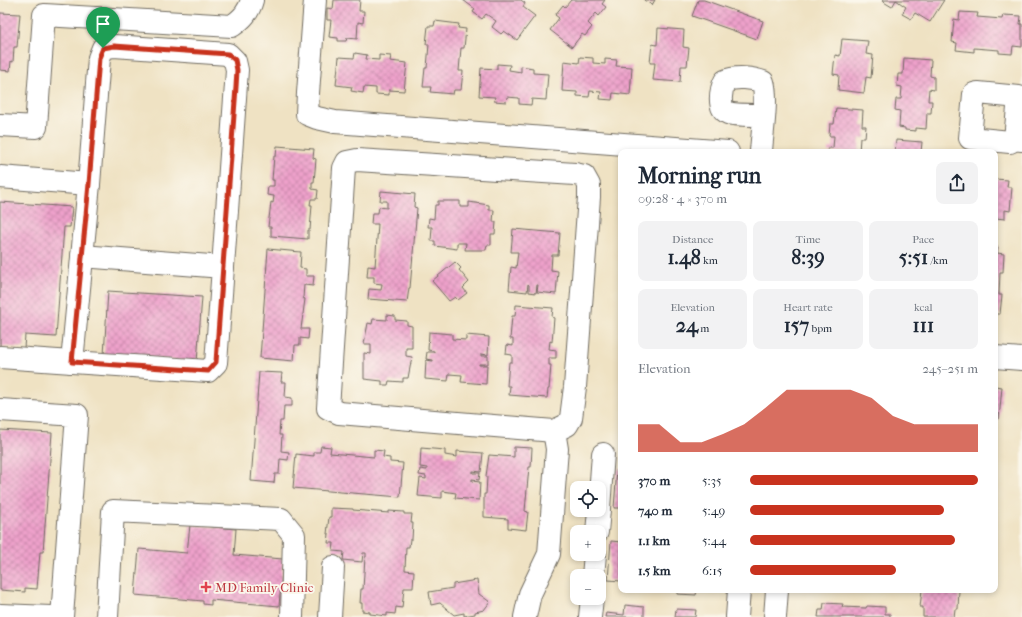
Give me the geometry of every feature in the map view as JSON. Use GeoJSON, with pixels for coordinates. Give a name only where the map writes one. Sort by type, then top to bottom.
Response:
{"type":"FeatureCollection","features":[{"type":"Feature","properties":{"kind":"lane"},"geometry":{"type":"LineString","coordinates":[[0,125],[36,127],[44,15],[232,26],[242,18],[250,7],[252,0]]}},
{"type":"Feature","properties":{"kind":"lane"},"geometry":{"type":"LineString","coordinates":[[315,0],[307,114],[318,118],[342,122],[689,149]]}},
{"type":"Feature","properties":{"kind":"lane"},"geometry":{"type":"LineString","coordinates":[[0,357],[72,362],[208,371],[216,362],[237,70],[235,60],[228,54],[114,46],[103,48],[99,58],[72,362]]}},
{"type":"Feature","properties":{"kind":"lane"},"geometry":{"type":"LineString","coordinates":[[761,149],[764,115]]}},
{"type":"Feature","properties":{"kind":"lane"},"geometry":{"type":"LineString","coordinates":[[357,160],[575,174],[584,176],[589,185],[589,197],[575,387],[571,418],[566,425],[554,431],[339,413],[328,408],[344,168],[347,162],[357,160]]}},
{"type":"Feature","properties":{"kind":"lane"},"geometry":{"type":"LineString","coordinates":[[0,177],[89,184]]}},
{"type":"Feature","properties":{"kind":"lane"},"geometry":{"type":"LineString","coordinates":[[82,256],[223,267]]}},
{"type":"Feature","properties":{"kind":"lane"},"geometry":{"type":"LineString","coordinates":[[998,357],[1022,359]]}},
{"type":"Feature","properties":{"kind":"lane"},"geometry":{"type":"LineString","coordinates":[[0,410],[77,415],[62,617]]}},
{"type":"Feature","properties":{"kind":"lane"},"geometry":{"type":"LineString","coordinates":[[525,617],[530,594],[549,554],[557,450],[554,431]]}},
{"type":"Feature","properties":{"kind":"lane"},"geometry":{"type":"LineString","coordinates":[[602,481],[604,454]]}},
{"type":"Feature","properties":{"kind":"lane"},"geometry":{"type":"LineString","coordinates":[[107,617],[113,511],[281,519],[294,535],[292,617]]}},
{"type":"Feature","properties":{"kind":"lane"},"geometry":{"type":"LineString","coordinates":[[330,617],[333,567]]}},
{"type":"Feature","properties":{"kind":"lane"},"geometry":{"type":"LineString","coordinates":[[737,617],[739,593]]}},
{"type":"Feature","properties":{"kind":"lane"},"geometry":{"type":"LineString","coordinates":[[775,617],[777,593]]}},
{"type":"Feature","properties":{"kind":"lane"},"geometry":{"type":"LineString","coordinates":[[590,617],[591,605]]}},
{"type":"Feature","properties":{"kind":"lane"},"geometry":{"type":"LineString","coordinates":[[0,615],[50,617]]}},
{"type":"Feature","properties":{"kind":"building"},"geometry":{"type":"Polygon","coordinates":[[[334,0],[360,0],[359,11],[364,11],[363,23],[358,22],[357,39],[347,38],[346,41],[338,41],[338,38],[329,37],[331,20],[327,20],[327,8],[333,9],[334,0]]]}},
{"type":"Feature","properties":{"kind":"building"},"geometry":{"type":"Polygon","coordinates":[[[463,0],[521,0],[525,3],[523,7],[535,16],[517,40],[504,31],[501,34],[492,27],[496,21],[486,14],[482,19],[473,12],[475,9],[463,0]]]}},
{"type":"Feature","properties":{"kind":"building"},"geometry":{"type":"Polygon","coordinates":[[[571,0],[605,0],[602,4],[606,7],[599,16],[596,13],[588,23],[592,27],[585,36],[582,34],[572,47],[550,30],[559,18],[555,15],[563,5],[565,7],[571,0]]]}},
{"type":"Feature","properties":{"kind":"building"},"geometry":{"type":"Polygon","coordinates":[[[644,0],[655,0],[652,5],[644,0]]]}},
{"type":"Feature","properties":{"kind":"building"},"geometry":{"type":"Polygon","coordinates":[[[698,0],[704,0],[763,21],[757,39],[692,16],[698,0]]]}},
{"type":"Feature","properties":{"kind":"building"},"geometry":{"type":"Polygon","coordinates":[[[896,0],[892,7],[882,1],[896,0]]]}},
{"type":"Feature","properties":{"kind":"building"},"geometry":{"type":"Polygon","coordinates":[[[896,0],[944,0],[930,22],[915,13],[911,19],[902,14],[906,7],[896,0]]]}},
{"type":"Feature","properties":{"kind":"building"},"geometry":{"type":"Polygon","coordinates":[[[960,12],[978,13],[977,17],[1002,19],[1003,15],[1021,16],[1020,24],[1022,24],[1022,47],[1013,46],[1012,54],[999,53],[999,50],[974,48],[974,52],[956,50],[957,43],[952,42],[954,19],[959,20],[960,12]]]}},
{"type":"Feature","properties":{"kind":"building"},"geometry":{"type":"Polygon","coordinates":[[[0,13],[20,14],[17,47],[14,47],[13,62],[11,61],[10,71],[0,70],[0,13]]]}},
{"type":"Feature","properties":{"kind":"building"},"geometry":{"type":"Polygon","coordinates":[[[435,21],[459,24],[458,28],[466,29],[464,48],[461,48],[459,71],[463,71],[461,90],[454,90],[453,94],[430,92],[431,87],[423,87],[425,68],[427,68],[429,44],[426,44],[428,26],[434,26],[435,21]]]}},
{"type":"Feature","properties":{"kind":"building"},"geometry":{"type":"Polygon","coordinates":[[[658,28],[684,30],[683,47],[689,48],[687,66],[681,66],[680,82],[653,80],[655,63],[650,63],[652,44],[657,45],[658,28]]]}},
{"type":"Feature","properties":{"kind":"building"},"geometry":{"type":"Polygon","coordinates":[[[842,39],[868,41],[866,54],[873,55],[871,78],[866,77],[864,93],[838,90],[839,75],[833,74],[835,55],[840,56],[842,39]]]}},
{"type":"Feature","properties":{"kind":"building"},"geometry":{"type":"Polygon","coordinates":[[[355,53],[367,55],[366,59],[379,60],[379,55],[391,56],[390,61],[407,63],[404,91],[389,90],[389,95],[376,94],[376,88],[364,87],[363,93],[351,91],[352,87],[336,85],[339,57],[354,58],[355,53]]]}},
{"type":"Feature","properties":{"kind":"building"},"geometry":{"type":"Polygon","coordinates":[[[580,57],[593,58],[593,63],[605,64],[605,59],[617,60],[616,66],[632,67],[630,95],[613,93],[612,100],[600,99],[601,92],[590,91],[589,97],[577,96],[577,92],[562,91],[564,61],[579,63],[580,57]]]}},
{"type":"Feature","properties":{"kind":"building"},"geometry":{"type":"Polygon","coordinates":[[[904,58],[931,60],[930,76],[934,77],[934,90],[929,89],[928,101],[932,101],[931,113],[927,113],[926,129],[916,128],[916,131],[905,130],[905,128],[899,127],[900,111],[895,110],[896,99],[901,99],[902,87],[897,86],[898,74],[903,74],[904,58]]]}},
{"type":"Feature","properties":{"kind":"building"},"geometry":{"type":"Polygon","coordinates":[[[497,64],[510,65],[509,70],[521,72],[521,66],[533,68],[533,73],[548,74],[546,100],[532,99],[531,105],[519,104],[519,98],[507,97],[506,102],[494,101],[495,97],[479,96],[481,68],[497,69],[497,64]]]}},
{"type":"Feature","properties":{"kind":"building"},"geometry":{"type":"Polygon","coordinates":[[[836,108],[863,110],[862,126],[866,126],[865,138],[860,138],[859,149],[828,149],[833,148],[834,136],[829,136],[830,124],[834,124],[836,108]]]}},
{"type":"Feature","properties":{"kind":"building"},"geometry":{"type":"Polygon","coordinates":[[[896,140],[922,142],[921,149],[895,149],[896,140]]]}},
{"type":"Feature","properties":{"kind":"building"},"geometry":{"type":"Polygon","coordinates":[[[277,146],[314,149],[313,158],[316,159],[312,189],[318,190],[317,199],[311,199],[310,205],[312,205],[308,239],[271,236],[271,227],[268,227],[271,202],[273,203],[274,196],[267,195],[268,186],[274,186],[274,180],[272,180],[274,156],[276,156],[277,146]]]}},
{"type":"Feature","properties":{"kind":"building"},"geometry":{"type":"Polygon","coordinates":[[[998,179],[1008,180],[1007,187],[1012,187],[1010,211],[1005,210],[1005,219],[998,218],[998,179]]]}},
{"type":"Feature","properties":{"kind":"building"},"geometry":{"type":"Polygon","coordinates":[[[381,191],[415,194],[414,207],[417,208],[410,288],[407,302],[368,299],[369,289],[381,290],[382,284],[374,283],[374,277],[367,277],[368,266],[375,267],[378,224],[371,224],[372,213],[378,213],[379,207],[387,208],[387,201],[380,201],[381,191]]]}},
{"type":"Feature","properties":{"kind":"building"},"geometry":{"type":"Polygon","coordinates":[[[438,201],[460,201],[460,207],[469,207],[469,202],[489,205],[489,210],[494,210],[493,222],[496,222],[495,234],[491,234],[491,245],[487,245],[486,250],[465,250],[466,243],[457,243],[457,249],[435,246],[435,241],[431,241],[432,227],[428,227],[429,218],[434,219],[435,205],[438,205],[438,201]]]}},
{"type":"Feature","properties":{"kind":"building"},"geometry":{"type":"Polygon","coordinates":[[[0,202],[72,207],[70,227],[64,227],[56,337],[25,335],[24,348],[0,346],[0,202]]]}},
{"type":"Feature","properties":{"kind":"building"},"geometry":{"type":"Polygon","coordinates":[[[513,229],[560,233],[558,255],[552,255],[551,270],[558,271],[556,294],[537,292],[538,285],[536,293],[529,292],[528,284],[527,292],[509,290],[511,267],[516,268],[518,252],[511,252],[513,229]]]}},
{"type":"Feature","properties":{"kind":"building"},"geometry":{"type":"Polygon","coordinates":[[[268,249],[301,252],[300,268],[306,269],[306,276],[314,276],[313,286],[304,285],[303,298],[305,299],[301,329],[309,329],[308,339],[300,338],[300,345],[295,345],[294,361],[260,358],[268,249]]]}},
{"type":"Feature","properties":{"kind":"building"},"geometry":{"type":"Polygon","coordinates":[[[998,253],[1004,254],[1003,272],[1000,272],[999,295],[1002,295],[1000,314],[998,314],[998,253]]]}},
{"type":"Feature","properties":{"kind":"building"},"geometry":{"type":"Polygon","coordinates":[[[455,262],[461,268],[459,270],[469,282],[463,288],[467,293],[458,300],[455,297],[449,301],[432,281],[455,262]]]}},
{"type":"Feature","properties":{"kind":"building"},"geometry":{"type":"Polygon","coordinates":[[[108,291],[202,297],[197,362],[104,355],[108,291]]]}},
{"type":"Feature","properties":{"kind":"building"},"geometry":{"type":"Polygon","coordinates":[[[516,305],[553,308],[552,317],[554,318],[552,342],[550,341],[549,349],[556,350],[556,358],[549,358],[549,365],[551,365],[547,398],[509,395],[510,386],[507,386],[509,362],[512,362],[512,355],[506,354],[507,345],[513,346],[513,339],[510,339],[512,316],[515,316],[516,305]]]}},
{"type":"Feature","properties":{"kind":"building"},"geometry":{"type":"Polygon","coordinates":[[[387,315],[395,316],[395,320],[407,321],[407,325],[412,326],[412,348],[406,348],[406,356],[412,357],[408,378],[403,378],[403,382],[389,381],[388,385],[382,385],[382,381],[364,379],[364,353],[371,354],[371,344],[364,344],[368,323],[372,324],[373,319],[387,320],[387,315]]]}},
{"type":"Feature","properties":{"kind":"building"},"geometry":{"type":"Polygon","coordinates":[[[429,332],[452,334],[452,339],[466,340],[466,335],[489,337],[488,355],[481,354],[481,356],[488,356],[488,364],[479,364],[487,365],[486,384],[461,382],[462,375],[449,374],[448,381],[425,379],[426,360],[433,361],[426,359],[427,352],[434,352],[428,350],[429,332]]]}},
{"type":"Feature","properties":{"kind":"building"},"geometry":{"type":"Polygon","coordinates":[[[259,372],[282,373],[281,382],[286,382],[285,397],[292,398],[292,406],[284,406],[283,421],[280,421],[279,435],[282,435],[281,451],[289,452],[288,460],[280,459],[279,474],[275,474],[274,483],[251,481],[259,372]]]}},
{"type":"Feature","properties":{"kind":"building"},"geometry":{"type":"Polygon","coordinates":[[[998,386],[1002,387],[998,419],[998,386]]]}},
{"type":"Feature","properties":{"kind":"building"},"geometry":{"type":"Polygon","coordinates":[[[0,430],[52,433],[43,552],[40,552],[37,589],[25,588],[25,592],[0,590],[0,430]]]}},
{"type":"Feature","properties":{"kind":"building"},"geometry":{"type":"Polygon","coordinates":[[[321,446],[331,447],[330,453],[374,457],[374,450],[384,451],[383,457],[390,458],[390,462],[403,463],[400,497],[293,488],[296,454],[314,456],[314,452],[320,452],[321,446]]]}},
{"type":"Feature","properties":{"kind":"building"},"geometry":{"type":"Polygon","coordinates":[[[514,447],[532,448],[525,511],[528,512],[526,530],[508,528],[508,519],[484,517],[484,494],[486,494],[486,476],[489,455],[514,457],[514,447]]]}},
{"type":"Feature","properties":{"kind":"building"},"geometry":{"type":"Polygon","coordinates":[[[421,448],[445,450],[445,455],[457,457],[457,451],[483,453],[481,472],[473,471],[473,473],[480,473],[479,480],[472,479],[472,481],[480,482],[479,500],[455,498],[456,493],[442,491],[442,498],[418,496],[420,478],[426,479],[426,476],[419,475],[420,469],[427,470],[427,468],[420,467],[421,448]]]}},
{"type":"Feature","properties":{"kind":"building"},"geometry":{"type":"Polygon","coordinates":[[[617,469],[618,469],[618,508],[614,508],[617,469]]]}},
{"type":"Feature","properties":{"kind":"building"},"geometry":{"type":"Polygon","coordinates":[[[331,508],[389,513],[389,511],[404,512],[404,514],[412,514],[412,539],[410,539],[409,547],[406,547],[405,570],[414,571],[413,588],[404,588],[402,608],[396,607],[395,614],[387,613],[387,616],[370,614],[370,612],[362,611],[362,603],[360,603],[361,589],[363,589],[366,553],[363,553],[362,562],[343,560],[344,552],[333,551],[334,543],[328,543],[329,534],[327,534],[329,517],[331,517],[331,508]]]}},
{"type":"Feature","properties":{"kind":"building"},"geometry":{"type":"Polygon","coordinates":[[[190,525],[236,529],[234,555],[283,559],[279,606],[211,600],[211,605],[203,604],[203,601],[135,595],[139,549],[187,553],[190,525]]]}},
{"type":"Feature","properties":{"kind":"building"},"geometry":{"type":"Polygon","coordinates":[[[611,541],[618,542],[618,581],[608,580],[611,541]]]}},
{"type":"Feature","properties":{"kind":"building"},"geometry":{"type":"Polygon","coordinates":[[[477,580],[479,594],[490,602],[484,610],[475,612],[475,614],[464,616],[464,613],[454,615],[440,603],[431,605],[429,592],[453,588],[453,584],[477,580]]]}},
{"type":"Feature","properties":{"kind":"building"},"geometry":{"type":"Polygon","coordinates":[[[677,593],[696,593],[696,595],[677,593]]]}},
{"type":"Feature","properties":{"kind":"building"},"geometry":{"type":"Polygon","coordinates":[[[922,593],[959,593],[958,609],[955,609],[954,617],[923,617],[923,607],[920,607],[922,593]]]}},
{"type":"Feature","properties":{"kind":"building"},"geometry":{"type":"Polygon","coordinates":[[[824,603],[843,604],[842,607],[885,607],[885,614],[890,614],[890,617],[818,617],[819,610],[823,610],[824,603]]]}},
{"type":"Feature","properties":{"kind":"building"},"geometry":{"type":"Polygon","coordinates":[[[625,605],[644,607],[644,617],[605,617],[606,613],[624,615],[625,605]]]}},
{"type":"Feature","properties":{"kind":"building"},"geometry":{"type":"Polygon","coordinates":[[[676,609],[696,610],[695,617],[675,617],[676,609]]]}},
{"type":"Feature","properties":{"kind":"place","name":"MD Family Clinic"},"geometry":{"type":"Point","coordinates":[206,587]}},
{"type":"Feature","properties":{"kind":"route"},"geometry":{"type":"LineString","coordinates":[[114,46],[228,54],[235,60],[237,70],[236,87],[216,362],[208,371],[72,362],[99,58],[103,48],[114,46]]}}]}
